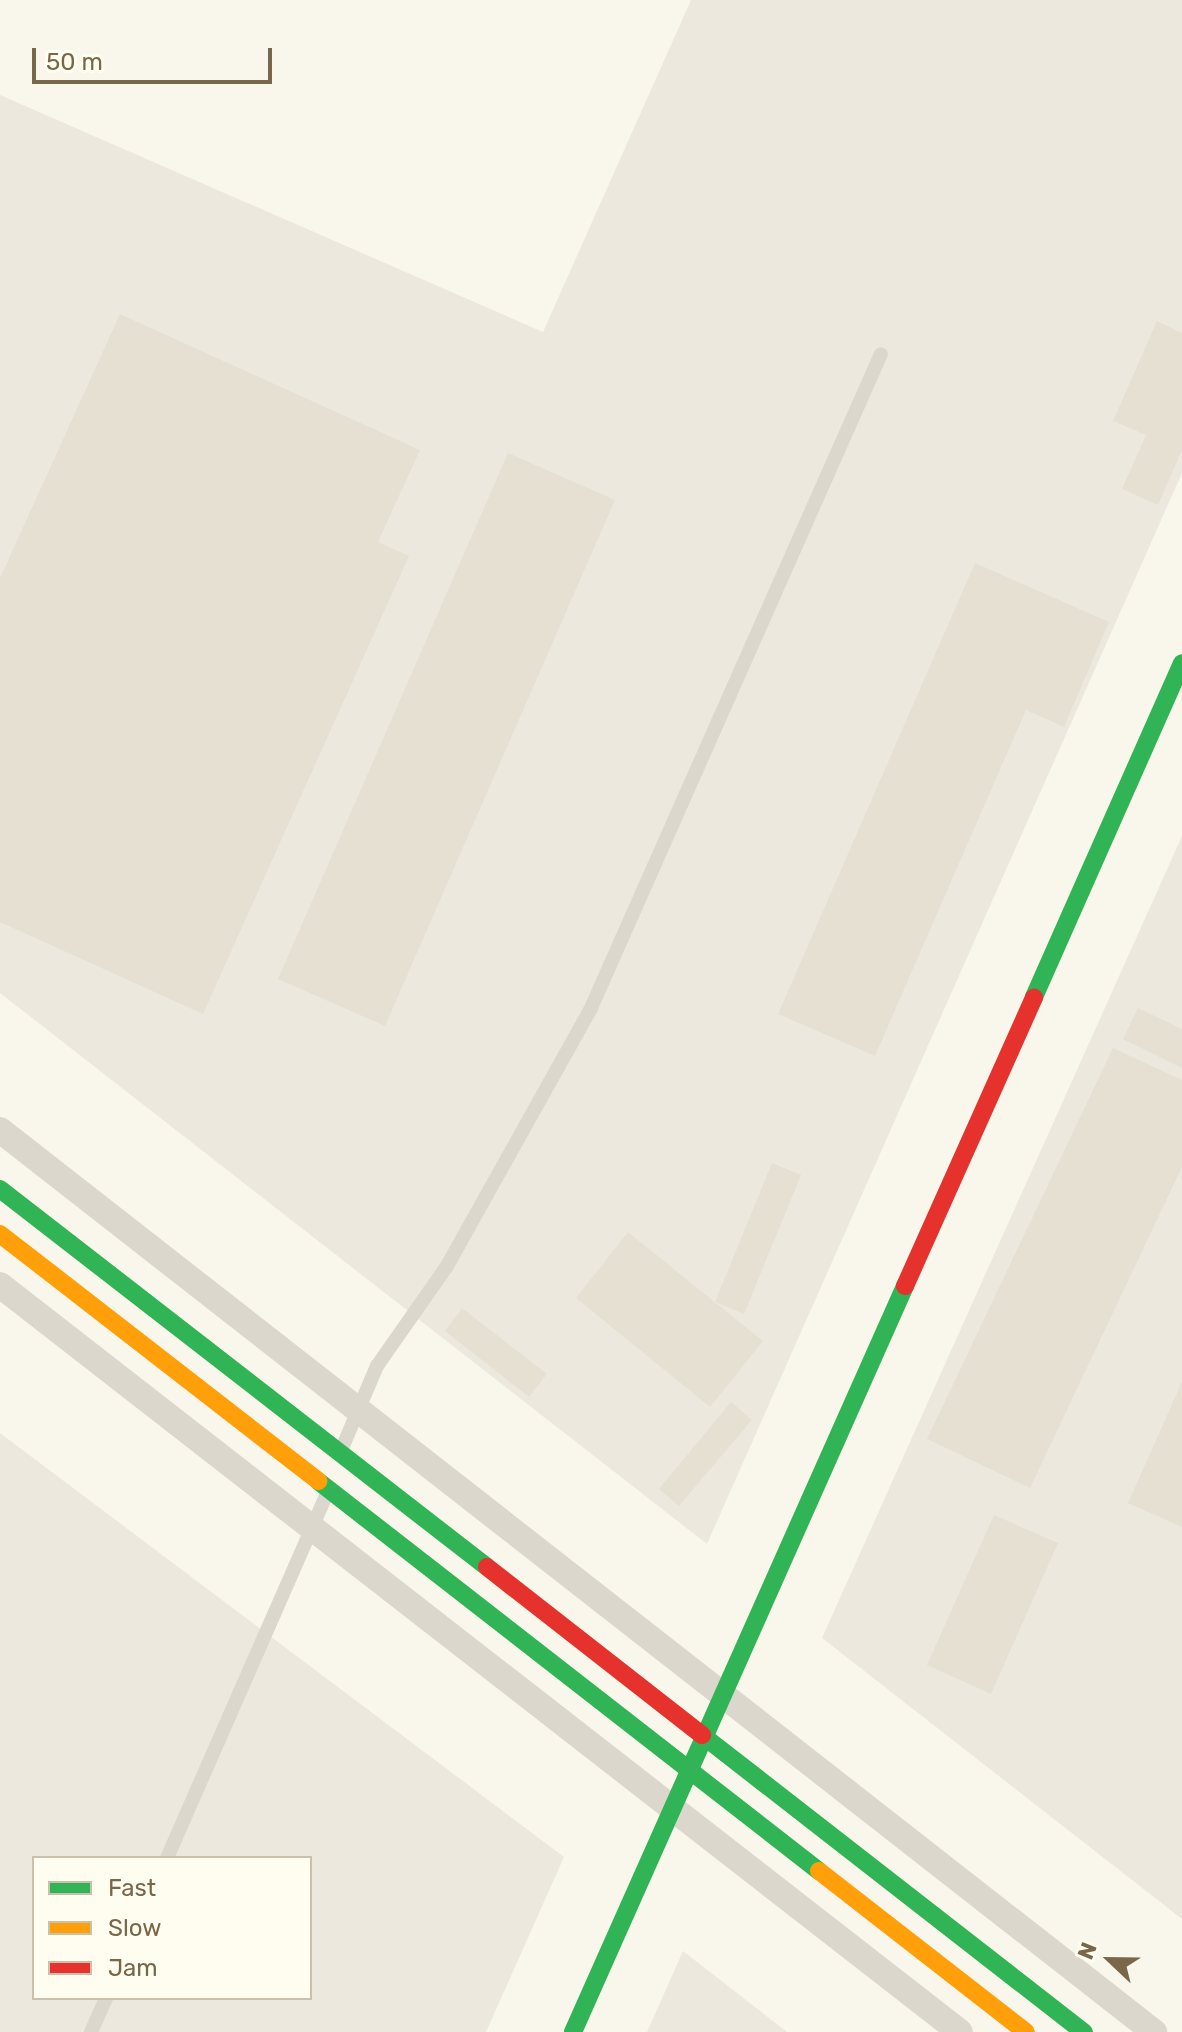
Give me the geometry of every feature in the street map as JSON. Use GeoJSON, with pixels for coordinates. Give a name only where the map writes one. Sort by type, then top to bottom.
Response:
{"type":"FeatureCollection","features":[{"type":"Feature","properties":{"kind":"main road"},"geometry":{"type":"LineString","coordinates":[[573,2032],[1182,663]]}},
{"type":"Feature","properties":{"kind":"main road"},"geometry":{"type":"LineString","coordinates":[[0,1189],[1084,2032]]}},
{"type":"Feature","properties":{"kind":"main road"},"geometry":{"type":"LineString","coordinates":[[0,1234],[1026,2032]]}},
{"type":"Feature","properties":{"kind":"street"},"geometry":{"type":"LineString","coordinates":[[0,1130],[1154,2032]]}},
{"type":"Feature","properties":{"kind":"street"},"geometry":{"type":"LineString","coordinates":[[0,1285],[960,2032]]}},
{"type":"Feature","properties":{"kind":"lane"},"geometry":{"type":"LineString","coordinates":[[340,1453],[377,1366],[447,1266],[591,1008],[881,354]]}},
{"type":"Feature","properties":{"kind":"lane"},"geometry":{"type":"LineString","coordinates":[[168,1856],[329,1490]]}},
{"type":"Feature","properties":{"kind":"lane"},"geometry":{"type":"LineString","coordinates":[[91,2032],[105,2000]]}},
{"type":"Feature","properties":{"kind":"shaded area"},"geometry":{"type":"Polygon","coordinates":[[[691,0],[1182,0],[1182,473],[707,1544],[0,993],[0,95],[543,332],[691,0]]]}},
{"type":"Feature","properties":{"kind":"shaded area"},"geometry":{"type":"Polygon","coordinates":[[[1182,836],[1182,1919],[822,1638],[1182,836]]]}},
{"type":"Feature","properties":{"kind":"shaded area"},"geometry":{"type":"Polygon","coordinates":[[[0,1433],[564,1857],[486,2032],[0,2032],[0,1433]]]}},
{"type":"Feature","properties":{"kind":"shaded area"},"geometry":{"type":"Polygon","coordinates":[[[683,1951],[787,2032],[647,2032],[683,1951]]]}},
{"type":"Feature","properties":{"kind":"building"},"geometry":{"type":"Polygon","coordinates":[[[120,314],[420,450],[378,542],[409,556],[203,1014],[0,922],[0,578],[120,314]]]}},
{"type":"Feature","properties":{"kind":"building"},"geometry":{"type":"Polygon","coordinates":[[[1157,321],[1182,333],[1182,450],[1158,505],[1122,489],[1146,435],[1113,421],[1157,321]]]}},
{"type":"Feature","properties":{"kind":"building"},"geometry":{"type":"Polygon","coordinates":[[[508,453],[615,500],[385,1026],[278,979],[508,453]]]}},
{"type":"Feature","properties":{"kind":"building"},"geometry":{"type":"Polygon","coordinates":[[[975,563],[1109,622],[1064,727],[1026,710],[875,1056],[778,1014],[975,563]]]}},
{"type":"Feature","properties":{"kind":"building"},"geometry":{"type":"Polygon","coordinates":[[[1138,1008],[1182,1029],[1182,1068],[1123,1039],[1138,1008]]]}},
{"type":"Feature","properties":{"kind":"building"},"geometry":{"type":"Polygon","coordinates":[[[1113,1048],[1182,1080],[1182,1167],[1030,1488],[927,1439],[1113,1048]]]}},
{"type":"Feature","properties":{"kind":"building"},"geometry":{"type":"Polygon","coordinates":[[[772,1163],[801,1175],[744,1314],[715,1302],[772,1163]]]}},
{"type":"Feature","properties":{"kind":"building"},"geometry":{"type":"Polygon","coordinates":[[[628,1232],[763,1341],[710,1407],[576,1298],[628,1232]]]}},
{"type":"Feature","properties":{"kind":"building"},"geometry":{"type":"Polygon","coordinates":[[[462,1308],[547,1374],[529,1397],[445,1331],[462,1308]]]}},
{"type":"Feature","properties":{"kind":"building"},"geometry":{"type":"Polygon","coordinates":[[[1182,1382],[1182,1527],[1128,1503],[1182,1382]]]}},
{"type":"Feature","properties":{"kind":"building"},"geometry":{"type":"Polygon","coordinates":[[[731,1402],[752,1420],[679,1506],[659,1489],[731,1402]]]}},
{"type":"Feature","properties":{"kind":"building"},"geometry":{"type":"Polygon","coordinates":[[[994,1515],[1058,1543],[991,1694],[927,1665],[994,1515]]]}},
{"type":"Feature","properties":{"kind":"traffic: fast"},"geometry":{"type":"LineString","coordinates":[[1034,997],[1182,663]]}},
{"type":"Feature","properties":{"kind":"traffic: fast"},"geometry":{"type":"LineString","coordinates":[[0,1189],[487,1567]]}},
{"type":"Feature","properties":{"kind":"traffic: fast"},"geometry":{"type":"LineString","coordinates":[[573,2032],[905,1286]]}},
{"type":"Feature","properties":{"kind":"traffic: fast"},"geometry":{"type":"LineString","coordinates":[[318,1481],[819,1871]]}},
{"type":"Feature","properties":{"kind":"traffic: fast"},"geometry":{"type":"LineString","coordinates":[[702,1735],[1084,2032]]}},
{"type":"Feature","properties":{"kind":"traffic: slow"},"geometry":{"type":"LineString","coordinates":[[0,1234],[318,1481]]}},
{"type":"Feature","properties":{"kind":"traffic: slow"},"geometry":{"type":"LineString","coordinates":[[819,1871],[1026,2032]]}},
{"type":"Feature","properties":{"kind":"traffic: jam"},"geometry":{"type":"LineString","coordinates":[[905,1286],[1034,997]]}},
{"type":"Feature","properties":{"kind":"traffic: jam"},"geometry":{"type":"LineString","coordinates":[[487,1567],[702,1735]]}}]}
